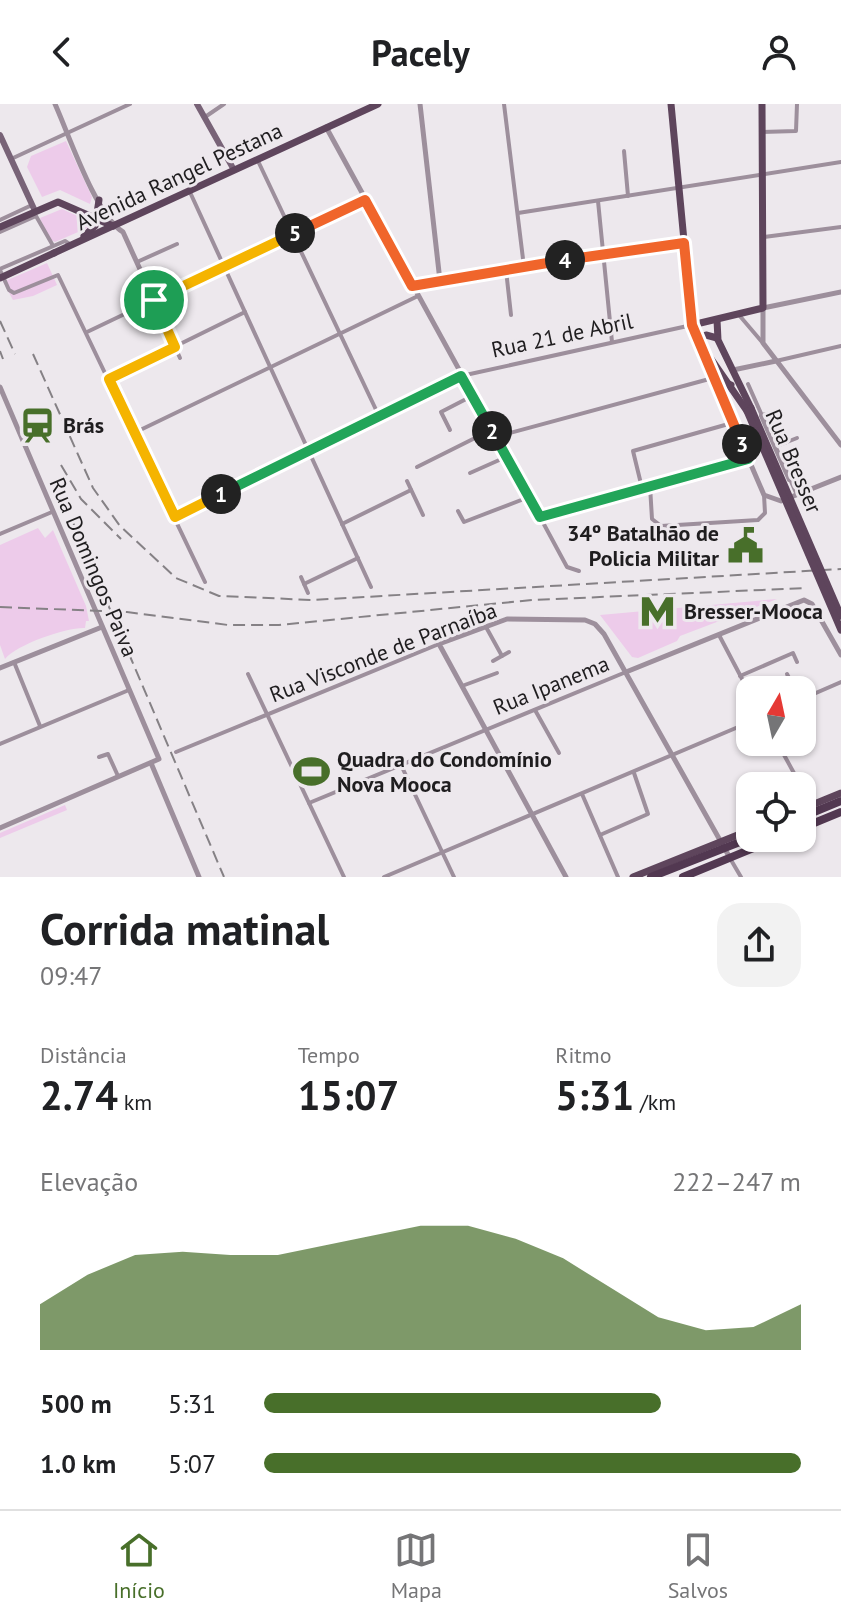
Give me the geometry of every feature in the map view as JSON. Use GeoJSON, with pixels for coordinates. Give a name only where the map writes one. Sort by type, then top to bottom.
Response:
{"type":"FeatureCollection","features":[{"type":"Feature","properties":{"kind":"highway"},"geometry":{"type":"LineString","coordinates":[[816,811],[841,801]]}},
{"type":"Feature","properties":{"kind":"highway"},"geometry":{"type":"LineString","coordinates":[[816,822],[841,812]]}},
{"type":"Feature","properties":{"kind":"highway"},"geometry":{"type":"LineString","coordinates":[[651,877],[736,842]]}},
{"type":"Feature","properties":{"kind":"highway"},"geometry":{"type":"LineString","coordinates":[[683,877],[744,852]]}},
{"type":"Feature","properties":{"kind":"main road"},"geometry":{"type":"LineString","coordinates":[[197,104],[234,170]]}},
{"type":"Feature","properties":{"kind":"main road","name":"Avenida Rangel Pestana"},"geometry":{"type":"LineString","coordinates":[[0,278],[54,249],[80,241],[374,104]]}},
{"type":"Feature","properties":{"kind":"main road","name":"Rua Bresser"},"geometry":{"type":"LineString","coordinates":[[671,104],[692,325],[698,340],[749,409],[841,616]]}},
{"type":"Feature","properties":{"kind":"main road"},"geometry":{"type":"LineString","coordinates":[[762,104],[763,308]]}},
{"type":"Feature","properties":{"kind":"main road"},"geometry":{"type":"LineString","coordinates":[[0,135],[33,212]]}},
{"type":"Feature","properties":{"kind":"main road"},"geometry":{"type":"LineString","coordinates":[[80,241],[98,219],[99,200]]}},
{"type":"Feature","properties":{"kind":"main road"},"geometry":{"type":"LineString","coordinates":[[0,230],[60,202],[113,226]]}},
{"type":"Feature","properties":{"kind":"main road","name":"Rua 21 de Abril"},"geometry":{"type":"LineString","coordinates":[[692,325],[763,308]]}},
{"type":"Feature","properties":{"kind":"main road","name":"Rua Bresser"},"geometry":{"type":"LineString","coordinates":[[717,320],[717,338],[737,372],[749,409],[841,630]]}},
{"type":"Feature","properties":{"kind":"main road"},"geometry":{"type":"LineString","coordinates":[[698,340],[706,335],[717,338]]}},
{"type":"Feature","properties":{"kind":"main road"},"geometry":{"type":"LineString","coordinates":[[714,378],[733,386]]}},
{"type":"Feature","properties":{"kind":"main road"},"geometry":{"type":"LineString","coordinates":[[816,803],[841,793]]}},
{"type":"Feature","properties":{"kind":"main road"},"geometry":{"type":"LineString","coordinates":[[633,877],[736,838]]}},
{"type":"Feature","properties":{"kind":"street"},"geometry":{"type":"LineString","coordinates":[[55,104],[99,200],[113,226],[123,232],[180,358]]}},
{"type":"Feature","properties":{"kind":"street"},"geometry":{"type":"LineString","coordinates":[[11,159],[130,104]]}},
{"type":"Feature","properties":{"kind":"street"},"geometry":{"type":"LineString","coordinates":[[205,117],[224,104]]}},
{"type":"Feature","properties":{"kind":"street"},"geometry":{"type":"LineString","coordinates":[[420,104],[440,281]]}},
{"type":"Feature","properties":{"kind":"street"},"geometry":{"type":"LineString","coordinates":[[504,104],[524,267]]}},
{"type":"Feature","properties":{"kind":"street"},"geometry":{"type":"LineString","coordinates":[[762,132],[796,131],[797,104]]}},
{"type":"Feature","properties":{"kind":"street"},"geometry":{"type":"LineString","coordinates":[[326,127],[566,566],[579,571]]}},
{"type":"Feature","properties":{"kind":"street"},"geometry":{"type":"LineString","coordinates":[[624,151],[628,196]]}},
{"type":"Feature","properties":{"kind":"street"},"geometry":{"type":"LineString","coordinates":[[16,170],[22,155]]}},
{"type":"Feature","properties":{"kind":"street"},"geometry":{"type":"LineString","coordinates":[[258,159],[379,416]]}},
{"type":"Feature","properties":{"kind":"street"},"geometry":{"type":"LineString","coordinates":[[518,213],[841,162]]}},
{"type":"Feature","properties":{"kind":"street"},"geometry":{"type":"LineString","coordinates":[[189,190],[371,587]]}},
{"type":"Feature","properties":{"kind":"street"},"geometry":{"type":"LineString","coordinates":[[86,332],[365,200]]}},
{"type":"Feature","properties":{"kind":"street"},"geometry":{"type":"LineString","coordinates":[[598,201],[612,343]]}},
{"type":"Feature","properties":{"kind":"street"},"geometry":{"type":"LineString","coordinates":[[0,220],[33,212],[54,249]]}},
{"type":"Feature","properties":{"kind":"street"},"geometry":{"type":"LineString","coordinates":[[763,238],[841,227]]}},
{"type":"Feature","properties":{"kind":"street"},"geometry":{"type":"LineString","coordinates":[[412,286],[684,243]]}},
{"type":"Feature","properties":{"kind":"street"},"geometry":{"type":"LineString","coordinates":[[137,262],[177,244]]}},
{"type":"Feature","properties":{"kind":"street","name":"Avenida Rangel Pestana"},"geometry":{"type":"LineString","coordinates":[[0,270],[54,249]]}},
{"type":"Feature","properties":{"kind":"street"},"geometry":{"type":"LineString","coordinates":[[0,270],[11,292],[58,275],[205,582]]}},
{"type":"Feature","properties":{"kind":"street"},"geometry":{"type":"LineString","coordinates":[[506,270],[511,315]]}},
{"type":"Feature","properties":{"kind":"street","name":"Rua 21 de Abril"},"geometry":{"type":"LineString","coordinates":[[763,308],[840,294]]}},
{"type":"Feature","properties":{"kind":"street"},"geometry":{"type":"LineString","coordinates":[[134,433],[418,296]]}},
{"type":"Feature","properties":{"kind":"street"},"geometry":{"type":"LineString","coordinates":[[763,308],[763,343]]}},
{"type":"Feature","properties":{"kind":"street"},"geometry":{"type":"LineString","coordinates":[[109,379],[245,312]]}},
{"type":"Feature","properties":{"kind":"street"},"geometry":{"type":"LineString","coordinates":[[739,314],[841,445]]}},
{"type":"Feature","properties":{"kind":"street","name":"Rua 21 de Abril"},"geometry":{"type":"LineString","coordinates":[[175,517],[461,376],[692,325]]}},
{"type":"Feature","properties":{"kind":"street","name":"Rua Bresser"},"geometry":{"type":"LineString","coordinates":[[698,340],[764,495]]}},
{"type":"Feature","properties":{"kind":"street"},"geometry":{"type":"LineString","coordinates":[[737,372],[841,346]]}},
{"type":"Feature","properties":{"kind":"street"},"geometry":{"type":"LineString","coordinates":[[495,437],[714,378]]}},
{"type":"Feature","properties":{"kind":"street"},"geometry":{"type":"LineString","coordinates":[[748,384],[797,495]]}},
{"type":"Feature","properties":{"kind":"street","name":"Rua Domingos Paiva"},"geometry":{"type":"LineString","coordinates":[[0,387],[159,759],[151,763]]}},
{"type":"Feature","properties":{"kind":"street"},"geometry":{"type":"LineString","coordinates":[[450,430],[441,412],[472,396]]}},
{"type":"Feature","properties":{"kind":"street"},"geometry":{"type":"LineString","coordinates":[[761,415],[773,413],[785,443]]}},
{"type":"Feature","properties":{"kind":"street"},"geometry":{"type":"LineString","coordinates":[[642,488],[633,451],[732,423]]}},
{"type":"Feature","properties":{"kind":"street"},"geometry":{"type":"LineString","coordinates":[[417,467],[491,430]]}},
{"type":"Feature","properties":{"kind":"street"},"geometry":{"type":"LineString","coordinates":[[775,447],[797,438]]}},
{"type":"Feature","properties":{"kind":"street"},"geometry":{"type":"LineString","coordinates":[[470,473],[506,457]]}},
{"type":"Feature","properties":{"kind":"street"},"geometry":{"type":"LineString","coordinates":[[540,517],[748,459]]}},
{"type":"Feature","properties":{"kind":"street"},"geometry":{"type":"LineString","coordinates":[[650,486],[652,519],[661,526],[758,520],[765,513],[764,495],[781,501],[841,477]]}},
{"type":"Feature","properties":{"kind":"street"},"geometry":{"type":"LineString","coordinates":[[407,481],[423,515]]}},
{"type":"Feature","properties":{"kind":"street"},"geometry":{"type":"LineString","coordinates":[[342,524],[411,490]]}},
{"type":"Feature","properties":{"kind":"street"},"geometry":{"type":"LineString","coordinates":[[458,511],[464,522],[529,497]]}},
{"type":"Feature","properties":{"kind":"street"},"geometry":{"type":"LineString","coordinates":[[0,534],[52,512]]}},
{"type":"Feature","properties":{"kind":"street"},"geometry":{"type":"LineString","coordinates":[[304,584],[358,558]]}},
{"type":"Feature","properties":{"kind":"street"},"geometry":{"type":"LineString","coordinates":[[301,577],[308,593]]}},
{"type":"Feature","properties":{"kind":"street","name":"Rua Ipanema"},"geometry":{"type":"LineString","coordinates":[[309,803],[717,633],[806,600],[841,655]]}},
{"type":"Feature","properties":{"kind":"street","name":"Rua Visconde de Parnaíba"},"geometry":{"type":"LineString","coordinates":[[176,752],[485,625],[507,619],[585,620],[604,634],[626,672]]}},
{"type":"Feature","properties":{"kind":"street"},"geometry":{"type":"LineString","coordinates":[[485,625],[502,656]]}},
{"type":"Feature","properties":{"kind":"street"},"geometry":{"type":"LineString","coordinates":[[0,668],[102,627]]}},
{"type":"Feature","properties":{"kind":"street"},"geometry":{"type":"LineString","coordinates":[[717,633],[740,676],[793,653],[797,662]]}},
{"type":"Feature","properties":{"kind":"street"},"geometry":{"type":"LineString","coordinates":[[439,644],[566,877]]}},
{"type":"Feature","properties":{"kind":"street"},"geometry":{"type":"LineString","coordinates":[[493,661],[509,652]]}},
{"type":"Feature","properties":{"kind":"street"},"geometry":{"type":"LineString","coordinates":[[14,662],[40,727]]}},
{"type":"Feature","properties":{"kind":"street"},"geometry":{"type":"LineString","coordinates":[[626,672],[741,877]]}},
{"type":"Feature","properties":{"kind":"street"},"geometry":{"type":"LineString","coordinates":[[462,686],[497,673]]}},
{"type":"Feature","properties":{"kind":"street"},"geometry":{"type":"LineString","coordinates":[[248,674],[344,877]]}},
{"type":"Feature","properties":{"kind":"street"},"geometry":{"type":"LineString","coordinates":[[816,693],[841,682]]}},
{"type":"Feature","properties":{"kind":"street"},"geometry":{"type":"LineString","coordinates":[[0,744],[129,690]]}},
{"type":"Feature","properties":{"kind":"street"},"geometry":{"type":"LineString","coordinates":[[535,710],[559,753]]}},
{"type":"Feature","properties":{"kind":"street"},"geometry":{"type":"LineString","coordinates":[[384,877],[736,728]]}},
{"type":"Feature","properties":{"kind":"street"},"geometry":{"type":"LineString","coordinates":[[99,757],[108,754],[118,777]]}},
{"type":"Feature","properties":{"kind":"street"},"geometry":{"type":"LineString","coordinates":[[0,828],[151,763],[199,877]]}},
{"type":"Feature","properties":{"kind":"street"},"geometry":{"type":"LineString","coordinates":[[401,765],[454,877]]}},
{"type":"Feature","properties":{"kind":"street"},"geometry":{"type":"LineString","coordinates":[[600,835],[648,814],[634,772]]}},
{"type":"Feature","properties":{"kind":"street"},"geometry":{"type":"LineString","coordinates":[[582,794],[618,877]]}},
{"type":"Feature","properties":{"kind":"shaded area"},"geometry":{"type":"Polygon","coordinates":[[[66,141],[92,197],[90,204],[60,190],[42,197],[27,167],[31,156],[66,141]]]}},
{"type":"Feature","properties":{"kind":"shaded area"},"geometry":{"type":"Polygon","coordinates":[[[62,209],[91,222],[92,226],[55,242],[49,239],[40,218],[62,209]]]}},
{"type":"Feature","properties":{"kind":"shaded area"},"geometry":{"type":"Polygon","coordinates":[[[47,263],[57,285],[33,296],[13,300],[3,282],[47,263]]]}},
{"type":"Feature","properties":{"kind":"shaded area"},"geometry":{"type":"Polygon","coordinates":[[[38,528],[45,538],[53,530],[86,606],[89,621],[86,621],[85,628],[43,638],[5,659],[0,645],[0,545],[38,528]]]}},
{"type":"Feature","properties":{"kind":"shaded area"},"geometry":{"type":"Polygon","coordinates":[[[777,599],[680,636],[677,641],[638,658],[632,657],[600,615],[777,599]]]}},
{"type":"Feature","properties":{"kind":"shaded area"},"geometry":{"type":"Polygon","coordinates":[[[65,805],[67,810],[0,838],[0,833],[65,805]]]}},
{"type":"Feature","properties":{"kind":"railway"},"geometry":{"type":"LineString","coordinates":[[0,321],[15,354]]}},
{"type":"Feature","properties":{"kind":"railway"},"geometry":{"type":"LineString","coordinates":[[0,351],[3,359]]}},
{"type":"Feature","properties":{"kind":"railway"},"geometry":{"type":"LineString","coordinates":[[33,354],[93,488],[120,526],[176,578],[219,596],[313,600],[841,569]]}},
{"type":"Feature","properties":{"kind":"railway"},"geometry":{"type":"LineString","coordinates":[[61,465],[81,499],[121,539]]}},
{"type":"Feature","properties":{"kind":"railway"},"geometry":{"type":"LineString","coordinates":[[72,520],[224,877]]}},
{"type":"Feature","properties":{"kind":"railway"},"geometry":{"type":"LineString","coordinates":[[0,607],[127,612],[228,625],[279,625],[532,600],[807,588]]}},
{"type":"Feature","properties":{"kind":"place","name":"Brás"},"geometry":{"type":"Point","coordinates":[37,425]}},
{"type":"Feature","properties":{"kind":"place","name":"34º Batalhão de Policia Militar"},"geometry":{"type":"Point","coordinates":[745,546]}},
{"type":"Feature","properties":{"kind":"place","name":"Bresser-Mooca"},"geometry":{"type":"Point","coordinates":[658,611]}},
{"type":"Feature","properties":{"kind":"place","name":"Quadra do Condomínio Nova Mooca"},"geometry":{"type":"Point","coordinates":[311,772]}},
{"type":"Feature","properties":{"kind":"route"},"geometry":{"type":"LineString","coordinates":[[365,200],[412,286],[684,243],[692,325],[748,459],[540,517],[461,376],[175,517],[109,379],[175,347],[154,300],[365,200]]}}]}
